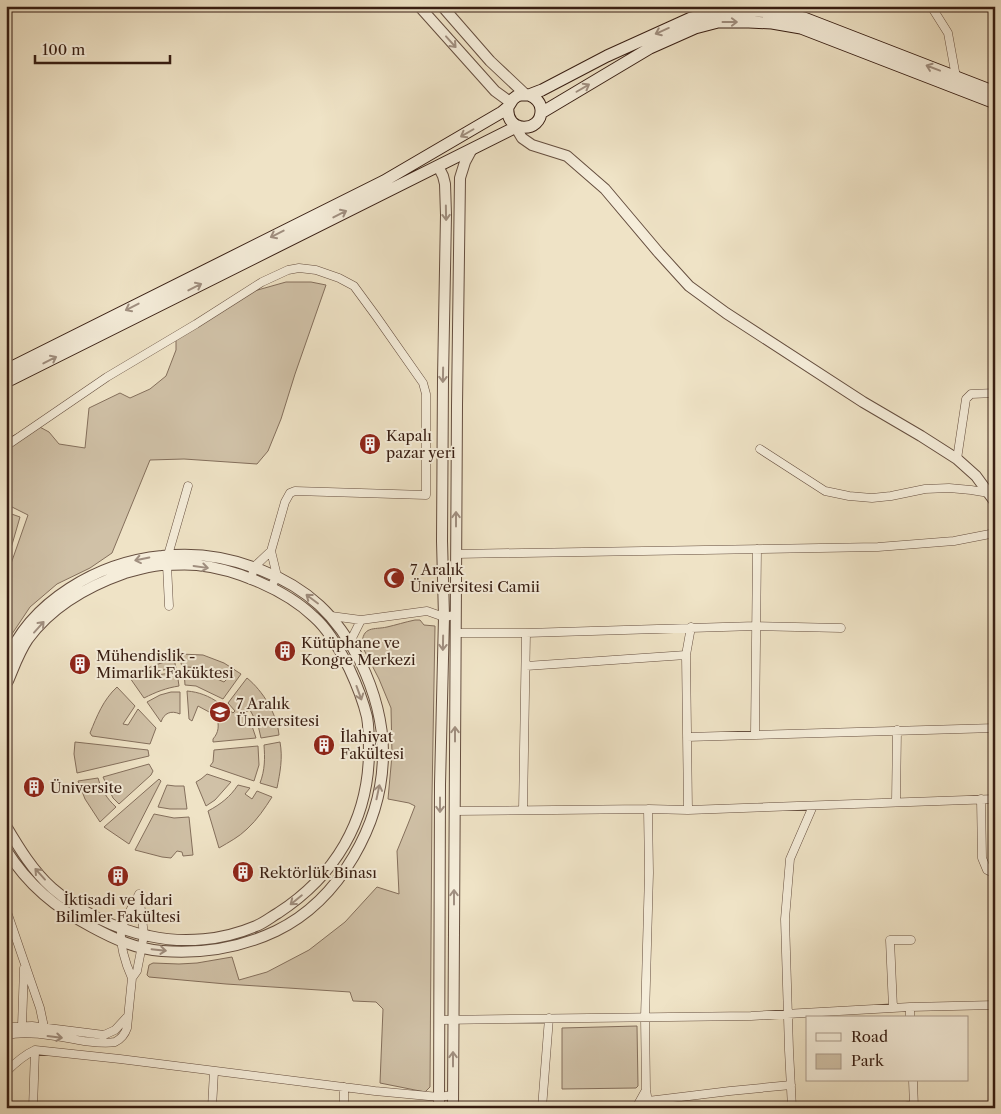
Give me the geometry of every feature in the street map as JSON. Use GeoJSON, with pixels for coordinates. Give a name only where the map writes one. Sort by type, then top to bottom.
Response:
{"type":"FeatureCollection","features":[{"type":"Feature","properties":{"kind":"main road"},"geometry":{"type":"LineString","coordinates":[[6,370],[384,181],[502,112],[516,96],[542,90],[607,56],[691,18],[738,9],[773,12],[804,18],[995,92]]}},
{"type":"Feature","properties":{"kind":"main road"},"geometry":{"type":"LineString","coordinates":[[541,113],[650,48],[695,28],[718,22],[772,23],[801,28],[995,103]]}},
{"type":"Feature","properties":{"kind":"main road"},"geometry":{"type":"LineString","coordinates":[[6,382],[517,127],[533,125],[540,118],[541,113],[539,103],[527,94]]}},
{"type":"Feature","properties":{"kind":"main road"},"geometry":{"type":"LineString","coordinates":[[509,105],[508,116],[517,127]]}},
{"type":"Feature","properties":{"kind":"street"},"geometry":{"type":"LineString","coordinates":[[419,6],[509,105]]}},
{"type":"Feature","properties":{"kind":"street"},"geometry":{"type":"LineString","coordinates":[[442,6],[490,61],[527,94]]}},
{"type":"Feature","properties":{"kind":"street"},"geometry":{"type":"LineString","coordinates":[[930,6],[948,33],[956,77]]}},
{"type":"Feature","properties":{"kind":"street"},"geometry":{"type":"LineString","coordinates":[[517,127],[522,138],[532,145],[568,156],[605,189],[689,286],[726,313],[863,402],[958,459],[976,476],[992,497]]}},
{"type":"Feature","properties":{"kind":"street"},"geometry":{"type":"LineString","coordinates":[[453,1108],[456,406],[460,178],[472,149]]}},
{"type":"Feature","properties":{"kind":"street"},"geometry":{"type":"LineString","coordinates":[[438,166],[445,184],[446,215],[442,542],[444,617],[440,794],[438,1108]]}},
{"type":"Feature","properties":{"kind":"street"},"geometry":{"type":"LineString","coordinates":[[6,446],[107,377],[262,282],[288,270],[299,268],[316,270],[339,278],[354,286],[423,383],[426,394],[426,496],[295,491],[290,493],[285,502],[271,551],[277,576],[271,587]]}},
{"type":"Feature","properties":{"kind":"street"},"geometry":{"type":"LineString","coordinates":[[958,459],[966,399],[971,394],[995,393]]}},
{"type":"Feature","properties":{"kind":"street"},"geometry":{"type":"LineString","coordinates":[[760,449],[825,491],[849,496],[872,498],[949,488],[992,497]]}},
{"type":"Feature","properties":{"kind":"street"},"geometry":{"type":"LineString","coordinates":[[169,606],[167,560],[188,486]]}},
{"type":"Feature","properties":{"kind":"street"},"geometry":{"type":"LineString","coordinates":[[456,554],[897,545],[954,542],[995,533]]}},
{"type":"Feature","properties":{"kind":"street"},"geometry":{"type":"LineString","coordinates":[[756,549],[756,734]]}},
{"type":"Feature","properties":{"kind":"street"},"geometry":{"type":"LineString","coordinates":[[251,580],[254,567],[271,551]]}},
{"type":"Feature","properties":{"kind":"street"},"geometry":{"type":"LineString","coordinates":[[6,684],[18,655],[28,639],[53,612],[84,591],[103,581],[156,566],[179,554],[204,555],[230,560],[277,576],[298,588],[322,606],[341,628],[369,679],[379,716],[382,740],[382,766],[379,791],[363,839],[352,860],[338,880],[317,902],[278,930],[255,940],[218,949],[180,952],[142,948],[121,942],[57,906],[32,883],[6,850]]}},
{"type":"Feature","properties":{"kind":"street"},"geometry":{"type":"LineString","coordinates":[[6,662],[26,627],[60,595],[93,575],[128,562],[141,559],[167,560],[223,571],[271,587],[316,618],[331,636],[349,668],[364,705],[368,725],[368,774],[364,799],[357,820],[344,846],[330,866],[300,898],[257,926],[232,934],[217,938],[167,940],[122,928],[78,907],[52,888],[35,870],[6,826]]}},
{"type":"Feature","properties":{"kind":"street"},"geometry":{"type":"LineString","coordinates":[[331,616],[361,620],[427,612],[444,617],[456,615]]}},
{"type":"Feature","properties":{"kind":"street"},"geometry":{"type":"LineString","coordinates":[[350,642],[361,620]]}},
{"type":"Feature","properties":{"kind":"street"},"geometry":{"type":"LineString","coordinates":[[455,633],[526,633],[756,626],[841,628]]}},
{"type":"Feature","properties":{"kind":"street"},"geometry":{"type":"LineString","coordinates":[[688,810],[686,655],[691,627]]}},
{"type":"Feature","properties":{"kind":"street"},"geometry":{"type":"LineString","coordinates":[[522,810],[526,633]]}},
{"type":"Feature","properties":{"kind":"street"},"geometry":{"type":"LineString","coordinates":[[526,666],[686,655]]}},
{"type":"Feature","properties":{"kind":"street"},"geometry":{"type":"LineString","coordinates":[[349,668],[360,662]]}},
{"type":"Feature","properties":{"kind":"street"},"geometry":{"type":"LineString","coordinates":[[687,737],[995,728]]}},
{"type":"Feature","properties":{"kind":"street"},"geometry":{"type":"LineString","coordinates":[[896,802],[897,730]]}},
{"type":"Feature","properties":{"kind":"street"},"geometry":{"type":"LineString","coordinates":[[454,810],[688,810],[995,798]]}},
{"type":"Feature","properties":{"kind":"street"},"geometry":{"type":"LineString","coordinates":[[981,799],[982,858],[987,870],[995,874]]}},
{"type":"Feature","properties":{"kind":"street"},"geometry":{"type":"LineString","coordinates":[[792,1108],[785,919],[790,859],[813,806]]}},
{"type":"Feature","properties":{"kind":"street"},"geometry":{"type":"LineString","coordinates":[[648,809],[649,873],[645,1018],[646,1090],[649,1105],[730,1091],[791,1085]]}},
{"type":"Feature","properties":{"kind":"street"},"geometry":{"type":"LineString","coordinates":[[6,1035],[22,1034],[92,1042],[109,1042],[118,1040],[124,1035],[127,1028],[132,978],[137,971],[144,935],[139,894],[122,928],[121,942],[127,968],[132,978]]}},
{"type":"Feature","properties":{"kind":"street"},"geometry":{"type":"LineString","coordinates":[[6,909],[40,1008],[44,1027]]}},
{"type":"Feature","properties":{"kind":"street"},"geometry":{"type":"LineString","coordinates":[[893,1008],[890,940],[911,940]]}},
{"type":"Feature","properties":{"kind":"street"},"geometry":{"type":"LineString","coordinates":[[22,1026],[24,963]]}},
{"type":"Feature","properties":{"kind":"street"},"geometry":{"type":"LineString","coordinates":[[439,1020],[750,1016],[910,1007],[995,1006]]}},
{"type":"Feature","properties":{"kind":"street"},"geometry":{"type":"LineString","coordinates":[[910,1007],[910,1016]]}},
{"type":"Feature","properties":{"kind":"street"},"geometry":{"type":"LineString","coordinates":[[6,1027],[44,1027],[104,1034],[115,1030],[128,1017]]}},
{"type":"Feature","properties":{"kind":"street"},"geometry":{"type":"LineString","coordinates":[[542,1108],[549,1018]]}},
{"type":"Feature","properties":{"kind":"street"},"geometry":{"type":"LineString","coordinates":[[6,1072],[29,1052],[35,1050],[375,1091],[439,1097],[453,1095]]}},
{"type":"Feature","properties":{"kind":"street"},"geometry":{"type":"LineString","coordinates":[[33,1108],[35,1050]]}},
{"type":"Feature","properties":{"kind":"street"},"geometry":{"type":"LineString","coordinates":[[212,1108],[214,1071]]}},
{"type":"Feature","properties":{"kind":"street"},"geometry":{"type":"LineString","coordinates":[[898,1108],[914,1106],[913,1082]]}},
{"type":"Feature","properties":{"kind":"street"},"geometry":{"type":"LineString","coordinates":[[344,1087],[344,1108]]}},
{"type":"Feature","properties":{"kind":"street"},"geometry":{"type":"LineString","coordinates":[[636,1108],[646,1090]]}},
{"type":"Feature","properties":{"kind":"green space"},"geometry":{"type":"Polygon","coordinates":[[[286,282],[311,282],[326,285],[281,419],[268,451],[257,464],[184,459],[150,460],[112,553],[90,568],[57,584],[30,607],[6,643],[6,578],[28,515],[6,504],[9,491],[6,489],[6,439],[36,425],[49,432],[59,444],[85,448],[89,408],[120,393],[130,398],[150,389],[166,376],[176,350],[176,335],[247,293],[286,282]]]}},
{"type":"Feature","properties":{"kind":"green space"},"geometry":{"type":"Polygon","coordinates":[[[6,512],[20,517],[7,562],[6,562],[6,512]]]}},
{"type":"Feature","properties":{"kind":"green space"},"geometry":{"type":"Polygon","coordinates":[[[420,620],[424,625],[435,626],[430,1087],[425,1092],[380,1083],[383,1009],[376,1002],[353,1001],[350,992],[226,984],[149,977],[147,975],[149,965],[153,963],[197,963],[232,957],[239,980],[267,972],[309,950],[345,922],[377,887],[399,894],[397,851],[415,806],[388,799],[392,755],[391,708],[362,646],[364,635],[370,630],[420,620]]]}},
{"type":"Feature","properties":{"kind":"green space"},"geometry":{"type":"Polygon","coordinates":[[[180,654],[203,655],[224,663],[241,674],[223,699],[196,686],[185,685],[184,671],[208,675],[224,682],[227,679],[206,669],[182,667],[180,654]]]}},
{"type":"Feature","properties":{"kind":"green space"},"geometry":{"type":"Polygon","coordinates":[[[174,659],[176,668],[157,671],[157,675],[177,672],[179,686],[161,690],[144,698],[130,678],[152,666],[174,659]]]}},
{"type":"Feature","properties":{"kind":"green space"},"geometry":{"type":"Polygon","coordinates":[[[247,678],[258,689],[272,711],[279,735],[261,738],[258,725],[250,710],[245,712],[256,738],[213,742],[218,729],[217,717],[226,708],[233,713],[235,711],[228,703],[247,678]]]}},
{"type":"Feature","properties":{"kind":"green space"},"geometry":{"type":"Polygon","coordinates":[[[117,687],[135,706],[123,724],[128,725],[138,709],[156,728],[150,744],[92,736],[90,733],[104,703],[117,687]]]}},
{"type":"Feature","properties":{"kind":"green space"},"geometry":{"type":"Polygon","coordinates":[[[187,691],[204,695],[219,703],[211,713],[198,706],[192,721],[189,719],[187,691]]]}},
{"type":"Feature","properties":{"kind":"green space"},"geometry":{"type":"Polygon","coordinates":[[[171,692],[180,692],[180,714],[168,713],[161,722],[147,702],[171,692]]]}},
{"type":"Feature","properties":{"kind":"green space"},"geometry":{"type":"Polygon","coordinates":[[[75,742],[148,750],[149,756],[77,773],[74,754],[75,742]]]}},
{"type":"Feature","properties":{"kind":"green space"},"geometry":{"type":"Polygon","coordinates":[[[280,742],[281,760],[277,788],[260,783],[264,764],[264,745],[280,742]]]}},
{"type":"Feature","properties":{"kind":"green space"},"geometry":{"type":"Polygon","coordinates":[[[258,746],[259,765],[254,781],[210,766],[213,762],[214,750],[258,746]]]}},
{"type":"Feature","properties":{"kind":"green space"},"geometry":{"type":"Polygon","coordinates":[[[149,764],[153,771],[151,775],[119,804],[113,798],[103,777],[149,764]]]}},
{"type":"Feature","properties":{"kind":"green space"},"geometry":{"type":"Polygon","coordinates":[[[207,774],[231,782],[215,800],[206,806],[196,782],[207,774]]]}},
{"type":"Feature","properties":{"kind":"green space"},"geometry":{"type":"Polygon","coordinates":[[[98,778],[105,794],[116,807],[100,822],[85,799],[78,781],[98,778]]]}},
{"type":"Feature","properties":{"kind":"green space"},"geometry":{"type":"Polygon","coordinates":[[[159,779],[161,781],[129,844],[104,827],[159,779]]]}},
{"type":"Feature","properties":{"kind":"green space"},"geometry":{"type":"Polygon","coordinates":[[[167,785],[184,786],[187,809],[158,807],[167,785]]]}},
{"type":"Feature","properties":{"kind":"green space"},"geometry":{"type":"Polygon","coordinates":[[[238,785],[250,788],[245,794],[252,799],[257,791],[272,797],[261,814],[244,832],[219,848],[208,811],[225,800],[238,785]]]}},
{"type":"Feature","properties":{"kind":"green space"},"geometry":{"type":"Polygon","coordinates":[[[154,814],[174,818],[189,817],[193,855],[183,856],[182,852],[177,851],[171,858],[135,850],[154,814]]]}},
{"type":"Feature","properties":{"kind":"green space"},"geometry":{"type":"Polygon","coordinates":[[[637,1026],[638,1086],[636,1088],[562,1089],[562,1028],[637,1026]]]}},
{"type":"Feature","properties":{"kind":"place","name":"Kapalı pazar yeri"},"geometry":{"type":"Point","coordinates":[370,444]}},
{"type":"Feature","properties":{"kind":"place","name":"7 Aralık Üniversitesi Camii"},"geometry":{"type":"Point","coordinates":[394,578]}},
{"type":"Feature","properties":{"kind":"place","name":"Kütüphane ve Kongre Merkezi"},"geometry":{"type":"Point","coordinates":[285,651]}},
{"type":"Feature","properties":{"kind":"place","name":"Mühendislik - Mimarlık Faküktesi"},"geometry":{"type":"Point","coordinates":[80,664]}},
{"type":"Feature","properties":{"kind":"place","name":"7 Aralık Üniversitesi"},"geometry":{"type":"Point","coordinates":[220,712]}},
{"type":"Feature","properties":{"kind":"place","name":"İlahiyat Fakültesi"},"geometry":{"type":"Point","coordinates":[324,745]}},
{"type":"Feature","properties":{"kind":"place","name":"Üniversite"},"geometry":{"type":"Point","coordinates":[34,787]}},
{"type":"Feature","properties":{"kind":"place","name":"Rektörlük Binası"},"geometry":{"type":"Point","coordinates":[243,872]}},
{"type":"Feature","properties":{"kind":"place","name":"İktisadi ve İdari Bilimler Fakültesi"},"geometry":{"type":"Point","coordinates":[118,876]}}]}
